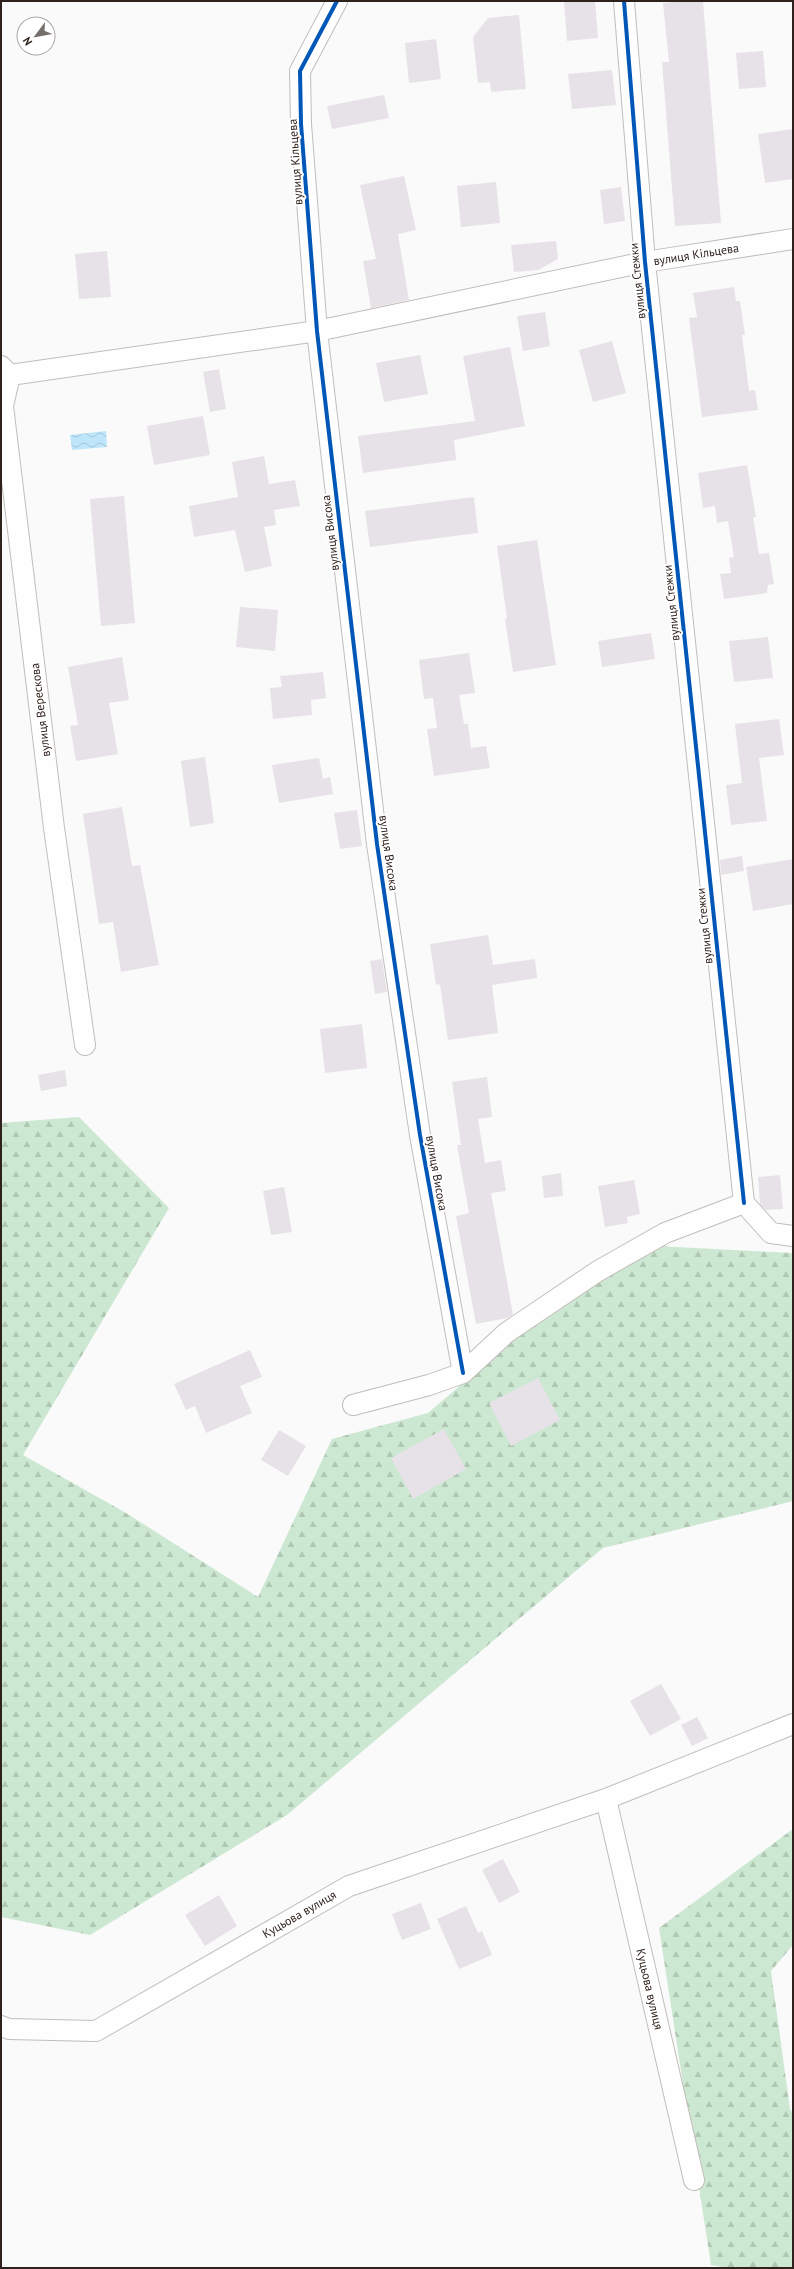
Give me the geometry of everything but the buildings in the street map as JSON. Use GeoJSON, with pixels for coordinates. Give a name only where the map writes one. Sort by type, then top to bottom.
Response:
{"type":"FeatureCollection","features":[{"type":"Feature","properties":{"kind":"street","name":"вулиця Кільцева"},"geometry":{"type":"LineString","coordinates":[[317,331],[301,124],[300,71],[337,1]]}},
{"type":"Feature","properties":{"kind":"street","name":"вулиця Стежки"},"geometry":{"type":"LineString","coordinates":[[624,1],[645,262],[744,1203]]}},
{"type":"Feature","properties":{"kind":"street","name":"вулиця Кільцева"},"geometry":{"type":"LineString","coordinates":[[5,370],[317,331],[645,262],[793,239]]}},
{"type":"Feature","properties":{"kind":"street","name":"вулиця Висока"},"geometry":{"type":"LineString","coordinates":[[317,331],[377,844],[420,1135],[463,1373]]}},
{"type":"Feature","properties":{"kind":"street","name":"вулиця Верескова"},"geometry":{"type":"LineString","coordinates":[[5,370],[3,406],[53,820],[85,1045]]}},
{"type":"Feature","properties":{"kind":"street"},"geometry":{"type":"LineString","coordinates":[[353,1405],[429,1385],[463,1373],[506,1333],[598,1271],[665,1233],[744,1203],[771,1233],[793,1236]]}},
{"type":"Feature","properties":{"kind":"street","name":"Куцьова вулиця"},"geometry":{"type":"LineString","coordinates":[[1,2026],[9,2029],[96,2030],[349,1886],[606,1799],[793,1724]]}},
{"type":"Feature","properties":{"kind":"street","name":"Куцьова вулиця"},"geometry":{"type":"LineString","coordinates":[[606,1799],[694,2180]]}},
{"type":"Feature","properties":{"kind":"green space"},"geometry":{"type":"Polygon","coordinates":[[[79,1117],[169,1208],[23,1455],[126,1513],[258,1597],[332,1439],[428,1413],[551,1308],[656,1246],[793,1253],[793,1501],[603,1548],[287,1815],[90,1935],[1,1917],[1,1123],[79,1117]]]}},
{"type":"Feature","properties":{"kind":"green space"},"geometry":{"type":"Polygon","coordinates":[[[793,1829],[793,1945],[771,1971],[790,2109],[793,2114],[793,2268],[728,2268],[711,2265],[659,1928],[793,1829]]]}},
{"type":"Feature","properties":{"kind":"water"},"geometry":{"type":"Polygon","coordinates":[[[106,431],[107,447],[72,450],[70,435],[106,431]]]}},
{"type":"Feature","properties":{"kind":"cycle path"},"geometry":{"type":"LineString","coordinates":[[337,1],[300,71],[301,124],[317,331],[377,844],[420,1135],[463,1373]]}},
{"type":"Feature","properties":{"kind":"cycle path"},"geometry":{"type":"LineString","coordinates":[[624,1],[645,262],[744,1203]]}}]}
